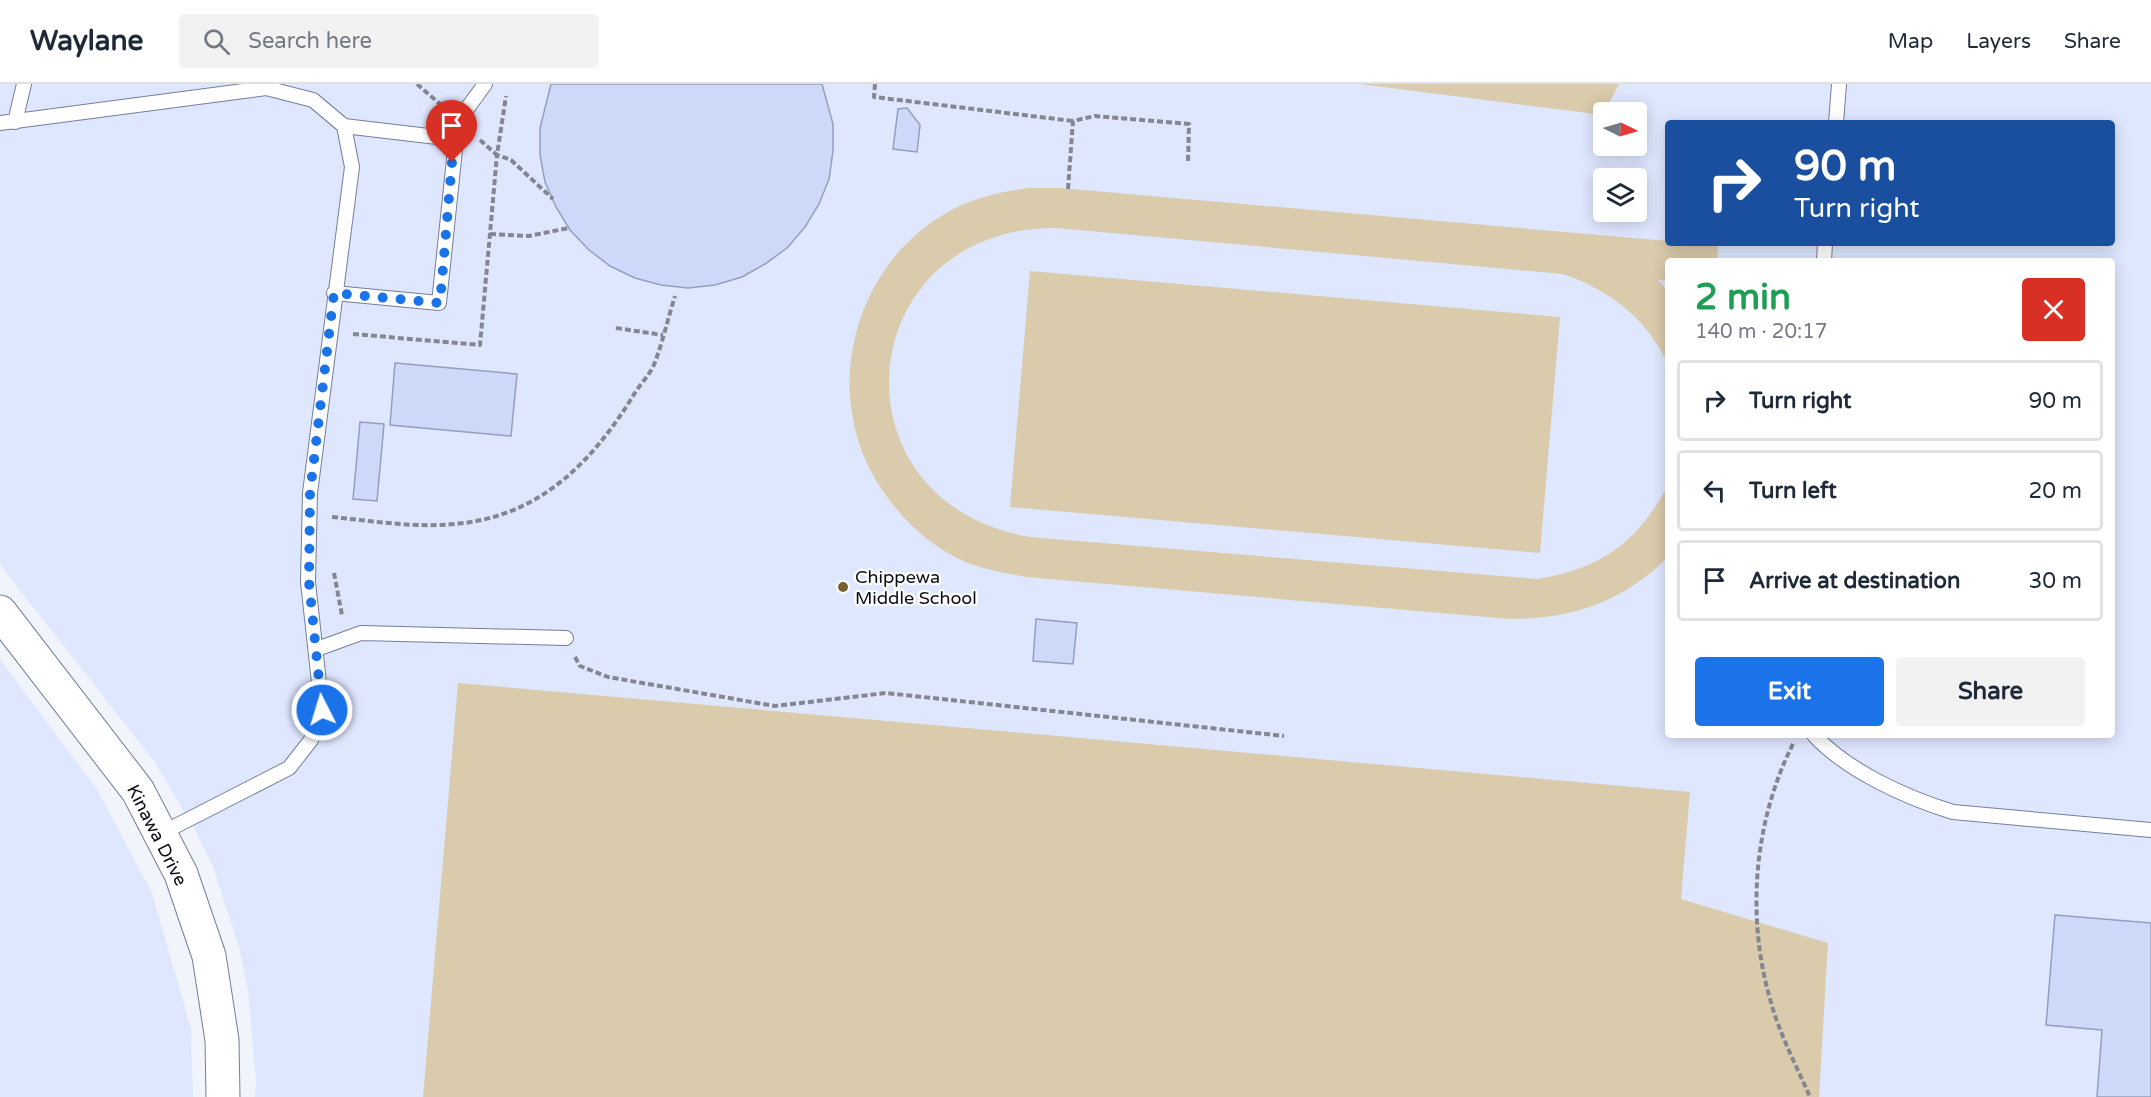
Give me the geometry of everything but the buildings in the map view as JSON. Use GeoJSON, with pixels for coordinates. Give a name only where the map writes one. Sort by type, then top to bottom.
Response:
{"type":"FeatureCollection","features":[{"type":"Feature","properties":{"kind":"street","name":"Kinawa Drive"},"geometry":{"type":"LineString","coordinates":[[0,612],[138,791],[181,874],[209,956],[222,1040],[223,1097]]}},
{"type":"Feature","properties":{"kind":"lane"},"geometry":{"type":"LineString","coordinates":[[15,122],[24,84]]}},
{"type":"Feature","properties":{"kind":"lane"},"geometry":{"type":"LineString","coordinates":[[334,293],[440,303],[454,139],[458,121],[485,84]]}},
{"type":"Feature","properties":{"kind":"lane"},"geometry":{"type":"LineString","coordinates":[[1836,120],[1839,84]]}},
{"type":"Feature","properties":{"kind":"lane"},"geometry":{"type":"LineString","coordinates":[[0,123],[266,88],[313,100],[344,126],[454,139]]}},
{"type":"Feature","properties":{"kind":"lane"},"geometry":{"type":"LineString","coordinates":[[160,834],[290,768],[311,740],[322,710],[309,582],[310,493],[352,167],[344,126]]}},
{"type":"Feature","properties":{"kind":"lane"},"geometry":{"type":"LineString","coordinates":[[317,649],[361,633],[566,638]]}},
{"type":"Feature","properties":{"kind":"lane"},"geometry":{"type":"LineString","coordinates":[[1819,738],[1870,777],[1924,803],[1953,812],[2151,830]]}},
{"type":"Feature","properties":{"kind":"path"},"geometry":{"type":"LineString","coordinates":[[875,84],[874,97],[1073,121],[1095,116],[1189,124],[1188,163]]}},
{"type":"Feature","properties":{"kind":"path"},"geometry":{"type":"LineString","coordinates":[[1068,189],[1073,121]]}},
{"type":"Feature","properties":{"kind":"path"},"geometry":{"type":"LineString","coordinates":[[348,341],[351,334],[480,345],[497,155],[511,160],[552,199]]}},
{"type":"Feature","properties":{"kind":"path"},"geometry":{"type":"LineString","coordinates":[[490,234],[529,236],[569,228]]}},
{"type":"Feature","properties":{"kind":"path"},"geometry":{"type":"LineString","coordinates":[[323,516],[423,526],[458,524],[508,514],[543,497],[568,478],[624,410],[654,364],[675,296]]}},
{"type":"Feature","properties":{"kind":"path"},"geometry":{"type":"LineString","coordinates":[[616,328],[663,335]]}},
{"type":"Feature","properties":{"kind":"path"},"geometry":{"type":"LineString","coordinates":[[580,666],[608,677],[776,706],[886,693],[1284,736]]}},
{"type":"Feature","properties":{"kind":"path"},"geometry":{"type":"LineString","coordinates":[[1796,738],[1772,797],[1762,837],[1757,878],[1757,919],[1770,999],[1783,1038],[1810,1097]]}},
{"type":"Feature","properties":{"kind":"shaded area","name":"Chippewa Middle School"},"geometry":{"type":"Polygon","coordinates":[[[0,84],[2151,84],[2151,1097],[255,1097],[256,1080],[248,990],[239,947],[213,867],[195,830],[154,761],[0,565],[0,84]]]}},
{"type":"Feature","properties":{"kind":"shaded area"},"geometry":{"type":"Polygon","coordinates":[[[1360,84],[1619,84],[1610,102],[1593,102],[1593,114],[1360,84]]]}},
{"type":"Feature","properties":{"kind":"shaded area"},"geometry":{"type":"Polygon","coordinates":[[[1029,188],[1060,188],[1665,241],[1665,246],[1718,246],[1717,258],[1665,258],[1665,281],[1658,280],[1665,288],[1665,358],[1649,332],[1625,308],[1596,289],[1563,274],[1056,228],[988,240],[937,271],[904,316],[890,369],[895,424],[919,474],[964,514],[1030,537],[1537,579],[1580,568],[1615,550],[1644,522],[1665,490],[1665,560],[1633,586],[1595,605],[1555,616],[1510,619],[1026,577],[968,563],[944,551],[902,515],[885,494],[865,459],[853,420],[850,381],[854,342],[866,305],[885,270],[911,240],[943,215],[974,200],[1029,188]]]}},
{"type":"Feature","properties":{"kind":"shaded area"},"geometry":{"type":"Polygon","coordinates":[[[1030,271],[1560,317],[1540,553],[1010,507],[1030,271]]]}},
{"type":"Feature","properties":{"kind":"shaded area"},"geometry":{"type":"Polygon","coordinates":[[[0,659],[98,791],[152,893],[191,1029],[193,1097],[0,1097],[0,659]]]}},
{"type":"Feature","properties":{"kind":"shaded area"},"geometry":{"type":"Polygon","coordinates":[[[458,683],[1690,792],[1681,899],[1828,943],[1819,1097],[423,1097],[458,683]]]}},
{"type":"Feature","properties":{"kind":"place","name":"Chippewa Middle School"},"geometry":{"type":"Point","coordinates":[843,587]}},
{"type":"Feature","properties":{"kind":"route"},"geometry":{"type":"LineString","coordinates":[[322,710],[309,582],[310,493],[334,293],[440,303],[452,162]]}}]}
